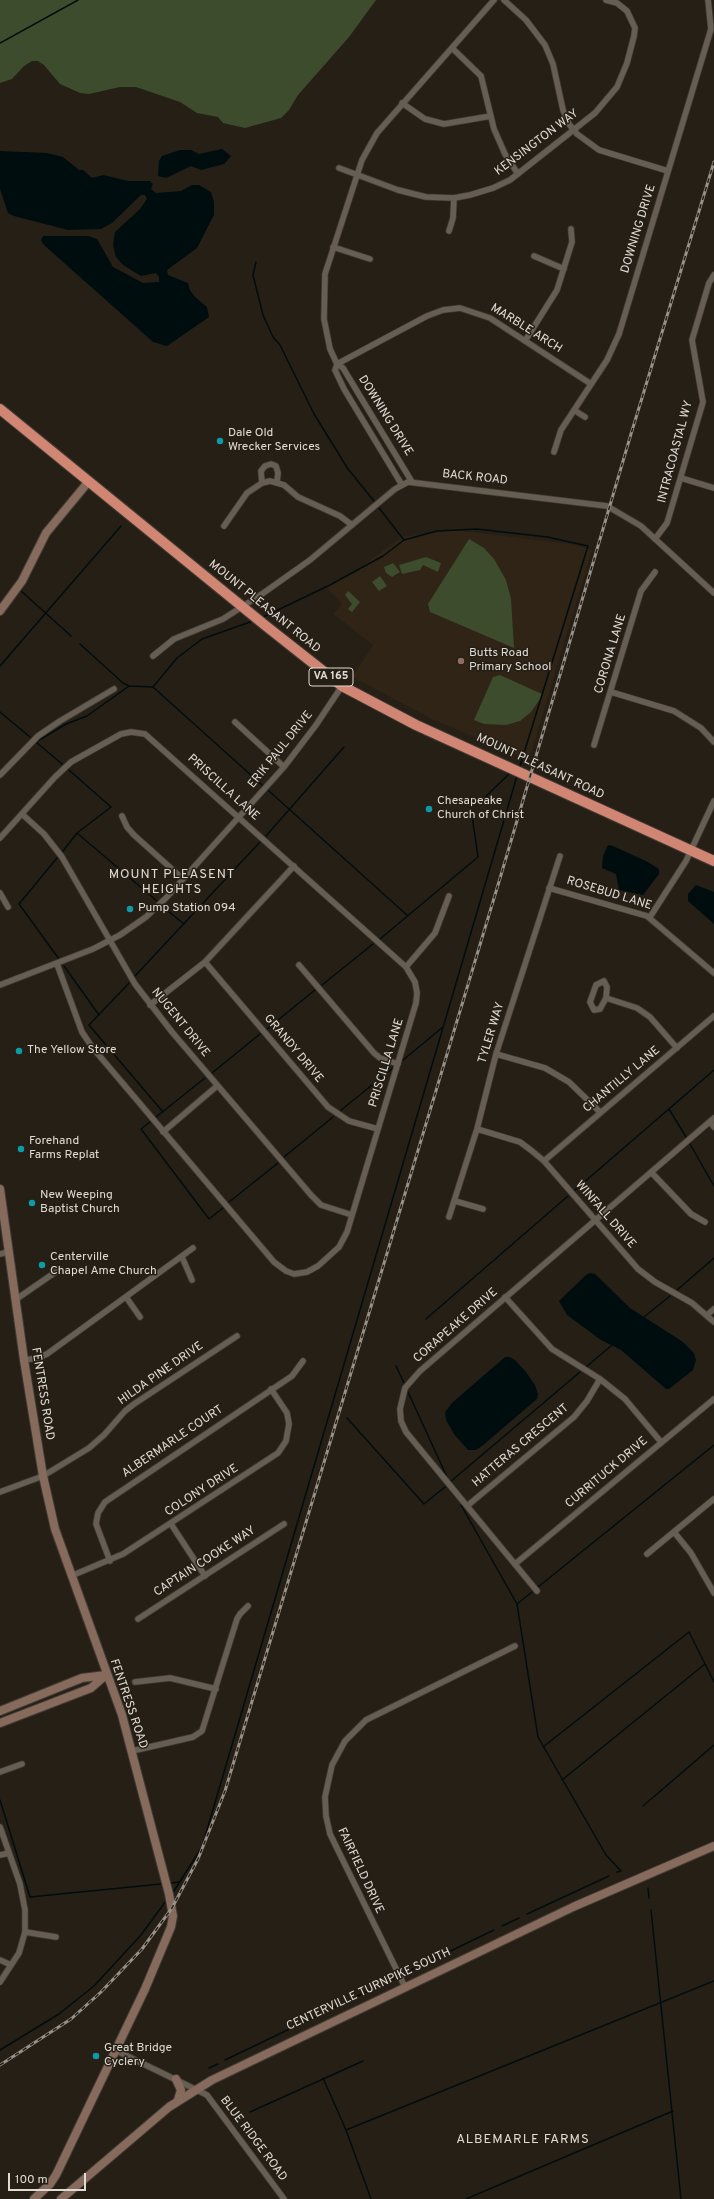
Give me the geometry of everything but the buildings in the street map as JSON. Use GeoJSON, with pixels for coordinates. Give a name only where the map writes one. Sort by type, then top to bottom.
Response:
{"type":"FeatureCollection","features":[{"type":"Feature","properties":{"kind":"highway","name":"MOUNT PLEASANT ROAD"},"geometry":{"type":"LineString","coordinates":[[0,409],[342,686],[416,725],[714,861]]}},
{"type":"Feature","properties":{"kind":"street","name":"DOWNING DRIVE"},"geometry":{"type":"LineString","coordinates":[[412,482],[343,368],[337,364],[327,338],[323,309],[325,274],[357,175],[374,138],[402,103],[494,0]]}},
{"type":"Feature","properties":{"kind":"street"},"geometry":{"type":"LineString","coordinates":[[504,0],[526,20],[545,45],[553,64],[563,110],[574,130],[583,140],[599,150],[668,171]]}},
{"type":"Feature","properties":{"kind":"street","name":"KENSINGTON WAY"},"geometry":{"type":"LineString","coordinates":[[339,168],[412,195],[454,198],[493,188],[518,174],[574,130],[604,104],[616,87],[634,36],[633,21],[627,11],[617,3],[606,0]]}},
{"type":"Feature","properties":{"kind":"street","name":"DOWNING DRIVE"},"geometry":{"type":"LineString","coordinates":[[554,452],[557,438],[608,360],[619,334],[712,29],[712,16],[708,0]]}},
{"type":"Feature","properties":{"kind":"street"},"geometry":{"type":"LineString","coordinates":[[452,48],[481,76],[491,116],[505,154],[518,174]]}},
{"type":"Feature","properties":{"kind":"street"},"geometry":{"type":"LineString","coordinates":[[402,103],[425,119],[444,124],[491,116]]}},
{"type":"Feature","properties":{"kind":"street"},"geometry":{"type":"LineString","coordinates":[[449,231],[453,218],[454,198]]}},
{"type":"Feature","properties":{"kind":"street"},"geometry":{"type":"LineString","coordinates":[[525,340],[554,295],[572,242],[571,229]]}},
{"type":"Feature","properties":{"kind":"street"},"geometry":{"type":"LineString","coordinates":[[333,247],[370,258]]}},
{"type":"Feature","properties":{"kind":"street"},"geometry":{"type":"LineString","coordinates":[[534,256],[564,269]]}},
{"type":"Feature","properties":{"kind":"street","name":"INTRACOASTAL WY"},"geometry":{"type":"LineString","coordinates":[[655,539],[667,523],[703,402],[692,340],[709,283],[714,275]]}},
{"type":"Feature","properties":{"kind":"street","name":"MARBLE ARCH"},"geometry":{"type":"LineString","coordinates":[[337,364],[426,316],[446,309],[460,308],[478,312],[490,318],[591,384]]}},
{"type":"Feature","properties":{"kind":"street","name":"DOWNING DRIVE"},"geometry":{"type":"LineString","coordinates":[[337,364],[335,370],[344,389],[402,485]]}},
{"type":"Feature","properties":{"kind":"street"},"geometry":{"type":"LineString","coordinates":[[574,410],[585,417]]}},
{"type":"Feature","properties":{"kind":"street"},"geometry":{"type":"LineString","coordinates":[[262,483],[261,471],[265,466],[271,464],[276,466],[278,472],[277,482]]}},
{"type":"Feature","properties":{"kind":"street"},"geometry":{"type":"LineString","coordinates":[[681,478],[714,488]]}},
{"type":"Feature","properties":{"kind":"street"},"geometry":{"type":"LineString","coordinates":[[0,611],[22,582],[46,533],[89,481]]}},
{"type":"Feature","properties":{"kind":"street"},"geometry":{"type":"LineString","coordinates":[[224,526],[247,493],[262,483],[277,482],[298,496],[340,516],[352,525]]}},
{"type":"Feature","properties":{"kind":"street","name":"BACK ROAD"},"geometry":{"type":"LineString","coordinates":[[153,656],[174,639],[223,619],[243,607],[310,560],[402,485],[412,482],[607,506],[627,516],[655,539],[714,593]]}},
{"type":"Feature","properties":{"kind":"street","name":"CORONA LANE"},"geometry":{"type":"LineString","coordinates":[[594,745],[641,591],[655,572]]}},
{"type":"Feature","properties":{"kind":"street","name":"ERIK PAUL DRIVE"},"geometry":{"type":"LineString","coordinates":[[0,985],[93,949],[146,916],[183,879],[284,767],[316,725],[342,686]]}},
{"type":"Feature","properties":{"kind":"street"},"geometry":{"type":"LineString","coordinates":[[0,775],[38,736],[114,689]]}},
{"type":"Feature","properties":{"kind":"street"},"geometry":{"type":"LineString","coordinates":[[611,692],[674,711],[701,728],[714,742]]}},
{"type":"Feature","properties":{"kind":"street"},"geometry":{"type":"LineString","coordinates":[[235,722],[284,767]]}},
{"type":"Feature","properties":{"kind":"street","name":"PRISCILLA LANE"},"geometry":{"type":"LineString","coordinates":[[0,838],[71,762],[121,734],[131,732],[149,736],[406,968],[413,978],[418,993],[398,1064],[342,1243],[318,1266],[301,1274],[286,1271],[274,1262],[102,1060],[84,1035],[57,964]]}},
{"type":"Feature","properties":{"kind":"street"},"geometry":{"type":"LineString","coordinates":[[650,917],[676,879],[714,802]]}},
{"type":"Feature","properties":{"kind":"street","name":"NUGENT DRIVE"},"geometry":{"type":"LineString","coordinates":[[22,814],[44,834],[62,857],[109,940],[150,1004],[217,1086],[316,1200],[328,1208],[352,1215]]}},
{"type":"Feature","properties":{"kind":"street"},"geometry":{"type":"LineString","coordinates":[[122,816],[130,831],[183,879]]}},
{"type":"Feature","properties":{"kind":"street","name":"TYLER WAY"},"geometry":{"type":"LineString","coordinates":[[449,1218],[477,1129],[496,1054],[560,856]]}},
{"type":"Feature","properties":{"kind":"street"},"geometry":{"type":"LineString","coordinates":[[150,1004],[205,962],[294,866]]}},
{"type":"Feature","properties":{"kind":"street","name":"ROSEBUD LANE"},"geometry":{"type":"LineString","coordinates":[[549,888],[650,917],[714,973]]}},
{"type":"Feature","properties":{"kind":"street"},"geometry":{"type":"LineString","coordinates":[[0,893],[8,907]]}},
{"type":"Feature","properties":{"kind":"street"},"geometry":{"type":"LineString","coordinates":[[406,968],[435,933],[449,896]]}},
{"type":"Feature","properties":{"kind":"street","name":"GRANDY DRIVE"},"geometry":{"type":"LineString","coordinates":[[205,962],[328,1107],[349,1121],[378,1129]]}},
{"type":"Feature","properties":{"kind":"street"},"geometry":{"type":"LineString","coordinates":[[299,965],[374,1053],[380,1058],[398,1064]]}},
{"type":"Feature","properties":{"kind":"street"},"geometry":{"type":"LineString","coordinates":[[604,981],[606,983],[606,998],[600,1009],[592,1009],[590,1002],[598,982],[604,981]]}},
{"type":"Feature","properties":{"kind":"street"},"geometry":{"type":"LineString","coordinates":[[606,998],[637,1008],[650,1017],[677,1048]]}},
{"type":"Feature","properties":{"kind":"street","name":"CHANTILLY LANE"},"geometry":{"type":"LineString","coordinates":[[544,1161],[714,1016]]}},
{"type":"Feature","properties":{"kind":"street"},"geometry":{"type":"LineString","coordinates":[[496,1054],[545,1068],[569,1082],[600,1112]]}},
{"type":"Feature","properties":{"kind":"street"},"geometry":{"type":"LineString","coordinates":[[163,1132],[217,1086]]}},
{"type":"Feature","properties":{"kind":"street","name":"CORAPEAKE DRIVE"},"geometry":{"type":"LineString","coordinates":[[537,1592],[406,1432],[400,1414],[401,1398],[405,1388],[416,1375],[651,1172],[713,1122]]}},
{"type":"Feature","properties":{"kind":"street","name":"WINFALL DRIVE"},"geometry":{"type":"LineString","coordinates":[[477,1129],[520,1142],[544,1161],[638,1269],[707,1315],[714,1322]]}},
{"type":"Feature","properties":{"kind":"street"},"geometry":{"type":"LineString","coordinates":[[651,1172],[690,1214],[705,1222]]}},
{"type":"Feature","properties":{"kind":"street","name":"FENTRESS ROAD"},"geometry":{"type":"LineString","coordinates":[[0,1188],[24,1360],[44,1476],[55,1529],[106,1675],[122,1715],[169,1894],[173,1916],[171,1927],[163,1947],[117,2051],[56,2175],[50,2184],[34,2199]]}},
{"type":"Feature","properties":{"kind":"street"},"geometry":{"type":"LineString","coordinates":[[454,1200],[483,1209]]}},
{"type":"Feature","properties":{"kind":"street"},"geometry":{"type":"LineString","coordinates":[[24,1360],[38,1358],[47,1354],[193,1248]]}},
{"type":"Feature","properties":{"kind":"street"},"geometry":{"type":"LineString","coordinates":[[0,1254],[8,1252]]}},
{"type":"Feature","properties":{"kind":"street"},"geometry":{"type":"LineString","coordinates":[[182,1257],[192,1280]]}},
{"type":"Feature","properties":{"kind":"street"},"geometry":{"type":"LineString","coordinates":[[15,1300],[60,1269]]}},
{"type":"Feature","properties":{"kind":"street"},"geometry":{"type":"LineString","coordinates":[[126,1297],[140,1317]]}},
{"type":"Feature","properties":{"kind":"street"},"geometry":{"type":"LineString","coordinates":[[505,1297],[552,1349],[600,1380],[625,1399],[662,1442]]}},
{"type":"Feature","properties":{"kind":"street"},"geometry":{"type":"LineString","coordinates":[[707,1315],[714,1309]]}},
{"type":"Feature","properties":{"kind":"street","name":"HILDA PINE DRIVE"},"geometry":{"type":"LineString","coordinates":[[0,1492],[44,1476],[97,1441],[134,1404],[236,1336]]}},
{"type":"Feature","properties":{"kind":"street","name":"ALBERMARLE COURT"},"geometry":{"type":"LineString","coordinates":[[110,1561],[96,1524],[98,1513],[105,1502],[292,1376],[303,1361]]}},
{"type":"Feature","properties":{"kind":"street","name":"HATTERAS CRESCENT"},"geometry":{"type":"LineString","coordinates":[[467,1506],[574,1417],[587,1401],[600,1380]]}},
{"type":"Feature","properties":{"kind":"street","name":"COLONY DRIVE"},"geometry":{"type":"LineString","coordinates":[[71,1576],[110,1561],[171,1524],[282,1450],[288,1435],[289,1420],[283,1407],[271,1390]]}},
{"type":"Feature","properties":{"kind":"street","name":"CURRITUCK DRIVE"},"geometry":{"type":"LineString","coordinates":[[515,1564],[714,1399]]}},
{"type":"Feature","properties":{"kind":"street"},"geometry":{"type":"LineString","coordinates":[[647,1554],[714,1499]]}},
{"type":"Feature","properties":{"kind":"street"},"geometry":{"type":"LineString","coordinates":[[171,1524],[205,1576]]}},
{"type":"Feature","properties":{"kind":"street","name":"CAPTAIN COOKE WAY"},"geometry":{"type":"LineString","coordinates":[[138,1619],[284,1524]]}},
{"type":"Feature","properties":{"kind":"street"},"geometry":{"type":"LineString","coordinates":[[674,1532],[691,1553],[714,1593]]}},
{"type":"Feature","properties":{"kind":"street"},"geometry":{"type":"LineString","coordinates":[[132,1751],[198,1735],[205,1726],[237,1619],[248,1606]]}},
{"type":"Feature","properties":{"kind":"street","name":"FAIRFIELD DRIVE"},"geometry":{"type":"LineString","coordinates":[[404,1987],[330,1834],[325,1811],[325,1797],[332,1765],[345,1741],[366,1720],[515,1646]]}},
{"type":"Feature","properties":{"kind":"street"},"geometry":{"type":"LineString","coordinates":[[0,1711],[82,1678],[106,1675]]}},
{"type":"Feature","properties":{"kind":"street"},"geometry":{"type":"LineString","coordinates":[[0,1723],[91,1688],[106,1675]]}},
{"type":"Feature","properties":{"kind":"street"},"geometry":{"type":"LineString","coordinates":[[135,1682],[170,1678],[216,1689]]}},
{"type":"Feature","properties":{"kind":"street"},"geometry":{"type":"LineString","coordinates":[[0,1772],[22,1764]]}},
{"type":"Feature","properties":{"kind":"street"},"geometry":{"type":"LineString","coordinates":[[0,1827],[23,1897],[24,1932],[18,1953],[0,1982]]}},
{"type":"Feature","properties":{"kind":"street","name":"CENTERVILLE TURNPIKE SOUTH"},"geometry":{"type":"LineString","coordinates":[[61,2199],[178,2100],[228,2071],[606,1892],[714,1846]]}},
{"type":"Feature","properties":{"kind":"street"},"geometry":{"type":"LineString","coordinates":[[0,1855],[9,1853]]}},
{"type":"Feature","properties":{"kind":"street"},"geometry":{"type":"LineString","coordinates":[[24,1932],[56,1937]]}},
{"type":"Feature","properties":{"kind":"street"},"geometry":{"type":"LineString","coordinates":[[0,1960],[11,1965]]}},
{"type":"Feature","properties":{"kind":"street","name":"BLUE RIDGE ROAD"},"geometry":{"type":"LineString","coordinates":[[117,2051],[176,2079],[209,2097],[284,2199]]}},
{"type":"Feature","properties":{"kind":"street"},"geometry":{"type":"LineString","coordinates":[[176,2079],[181,2090],[178,2100]]}},
{"type":"Feature","properties":{"kind":"shaded area"},"geometry":{"type":"Polygon","coordinates":[[[222,149],[231,156],[224,164],[201,170],[191,166],[166,178],[158,176],[159,161],[162,156],[180,150],[191,150],[199,154],[222,149]]]}},
{"type":"Feature","properties":{"kind":"shaded area"},"geometry":{"type":"Polygon","coordinates":[[[0,151],[47,153],[63,157],[79,170],[83,170],[92,178],[103,175],[128,181],[150,181],[153,184],[151,189],[156,193],[181,191],[192,185],[199,185],[211,192],[214,202],[214,215],[197,248],[167,270],[168,275],[188,283],[190,290],[195,297],[207,307],[209,317],[167,346],[153,342],[44,245],[41,240],[43,236],[88,236],[97,239],[113,267],[143,283],[159,282],[159,277],[156,273],[141,276],[123,265],[116,257],[113,245],[115,232],[140,209],[147,199],[145,195],[141,195],[112,223],[101,229],[68,230],[14,216],[8,213],[0,189],[0,151]]]}},
{"type":"Feature","properties":{"kind":"shaded area","name":"Butts Road Primary School"},"geometry":{"type":"Polygon","coordinates":[[[454,530],[572,544],[592,550],[529,760],[434,720],[352,677],[373,645],[333,614],[342,604],[325,586],[356,571],[401,537],[454,530]]]}},
{"type":"Feature","properties":{"kind":"shaded area"},"geometry":{"type":"Polygon","coordinates":[[[608,845],[648,862],[659,869],[659,874],[643,895],[619,890],[616,874],[602,868],[603,856],[608,845]]]}},
{"type":"Feature","properties":{"kind":"shaded area"},"geometry":{"type":"Polygon","coordinates":[[[696,885],[714,892],[714,924],[688,901],[688,894],[696,885]]]}},
{"type":"Feature","properties":{"kind":"shaded area"},"geometry":{"type":"Polygon","coordinates":[[[590,1273],[595,1274],[630,1308],[683,1342],[694,1353],[696,1360],[693,1370],[669,1389],[666,1389],[621,1350],[601,1340],[567,1315],[559,1301],[590,1273]]]}},
{"type":"Feature","properties":{"kind":"shaded area"},"geometry":{"type":"Polygon","coordinates":[[[505,1357],[510,1357],[515,1360],[526,1372],[535,1385],[538,1394],[537,1399],[482,1446],[476,1450],[468,1450],[454,1434],[446,1420],[445,1412],[453,1402],[505,1357]]]}},
{"type":"Feature","properties":{"kind":"green space"},"geometry":{"type":"Polygon","coordinates":[[[0,0],[376,0],[349,37],[298,95],[289,110],[281,118],[245,128],[223,123],[218,117],[197,113],[180,102],[136,87],[120,87],[89,94],[80,93],[60,84],[44,65],[38,61],[32,61],[24,66],[12,79],[0,83],[0,0]]]}},
{"type":"Feature","properties":{"kind":"green space"},"geometry":{"type":"Polygon","coordinates":[[[469,539],[484,548],[494,559],[506,580],[511,599],[514,648],[430,612],[428,604],[469,539]]]}},
{"type":"Feature","properties":{"kind":"green space"},"geometry":{"type":"Polygon","coordinates":[[[426,557],[441,563],[438,572],[423,565],[420,570],[402,574],[399,565],[426,557]]]}},
{"type":"Feature","properties":{"kind":"green space"},"geometry":{"type":"Polygon","coordinates":[[[393,563],[400,572],[392,577],[386,573],[384,567],[393,563]]]}},
{"type":"Feature","properties":{"kind":"green space"},"geometry":{"type":"Polygon","coordinates":[[[380,576],[387,586],[379,591],[372,582],[380,576]]]}},
{"type":"Feature","properties":{"kind":"green space"},"geometry":{"type":"Polygon","coordinates":[[[348,591],[360,602],[352,612],[348,609],[352,604],[345,595],[348,591]]]}},
{"type":"Feature","properties":{"kind":"green space"},"geometry":{"type":"Polygon","coordinates":[[[500,675],[542,694],[540,699],[531,712],[520,721],[506,725],[484,724],[474,720],[493,677],[500,675]]]}},
{"type":"Feature","properties":{"kind":"waterway"},"geometry":{"type":"LineString","coordinates":[[0,43],[78,0]]}},
{"type":"Feature","properties":{"kind":"waterway"},"geometry":{"type":"LineString","coordinates":[[256,262],[253,275],[263,315],[273,337],[280,345],[314,414],[348,469],[374,501]]}},
{"type":"Feature","properties":{"kind":"waterway"},"geometry":{"type":"LineString","coordinates":[[379,508],[404,540]]}},
{"type":"Feature","properties":{"kind":"waterway"},"geometry":{"type":"LineString","coordinates":[[0,666],[121,526]]}},
{"type":"Feature","properties":{"kind":"waterway"},"geometry":{"type":"LineString","coordinates":[[263,617],[330,585],[383,556],[404,540],[437,531],[477,529],[547,537],[588,546],[520,766]]}},
{"type":"Feature","properties":{"kind":"waterway"},"geometry":{"type":"LineString","coordinates":[[20,590],[71,636]]}},
{"type":"Feature","properties":{"kind":"waterway"},"geometry":{"type":"LineString","coordinates":[[153,687],[177,658],[202,639],[253,621]]}},
{"type":"Feature","properties":{"kind":"waterway"},"geometry":{"type":"LineString","coordinates":[[80,644],[123,683],[129,686],[153,687],[262,785]]}},
{"type":"Feature","properties":{"kind":"waterway"},"geometry":{"type":"LineString","coordinates":[[27,751],[36,742],[66,724],[87,716],[129,686]]}},
{"type":"Feature","properties":{"kind":"waterway"},"geometry":{"type":"LineString","coordinates":[[0,712],[30,737]]}},
{"type":"Feature","properties":{"kind":"waterway"},"geometry":{"type":"LineString","coordinates":[[36,742],[62,764]]}},
{"type":"Feature","properties":{"kind":"waterway"},"geometry":{"type":"LineString","coordinates":[[266,836],[344,747]]}},
{"type":"Feature","properties":{"kind":"waterway"},"geometry":{"type":"LineString","coordinates":[[63,851],[77,833],[111,807],[69,770]]}},
{"type":"Feature","properties":{"kind":"waterway"},"geometry":{"type":"LineString","coordinates":[[478,804],[510,773]]}},
{"type":"Feature","properties":{"kind":"waterway"},"geometry":{"type":"LineString","coordinates":[[172,1894],[202,1847],[517,776]]}},
{"type":"Feature","properties":{"kind":"waterway"},"geometry":{"type":"LineString","coordinates":[[269,791],[408,916]]}},
{"type":"Feature","properties":{"kind":"waterway"},"geometry":{"type":"LineString","coordinates":[[380,939],[478,857],[472,815]]}},
{"type":"Feature","properties":{"kind":"waterway"},"geometry":{"type":"LineString","coordinates":[[77,833],[157,901]]}},
{"type":"Feature","properties":{"kind":"waterway"},"geometry":{"type":"LineString","coordinates":[[135,976],[260,842]]}},
{"type":"Feature","properties":{"kind":"waterway"},"geometry":{"type":"LineString","coordinates":[[57,858],[19,904],[59,959]]}},
{"type":"Feature","properties":{"kind":"waterway"},"geometry":{"type":"LineString","coordinates":[[163,907],[184,924]]}},
{"type":"Feature","properties":{"kind":"waterway"},"geometry":{"type":"LineString","coordinates":[[322,985],[373,944]]}},
{"type":"Feature","properties":{"kind":"waterway"},"geometry":{"type":"LineString","coordinates":[[64,966],[99,1015]]}},
{"type":"Feature","properties":{"kind":"waterway"},"geometry":{"type":"LineString","coordinates":[[129,983],[89,1025],[163,1112]]}},
{"type":"Feature","properties":{"kind":"waterway"},"geometry":{"type":"LineString","coordinates":[[267,1029],[315,990]]}},
{"type":"Feature","properties":{"kind":"waterway"},"geometry":{"type":"LineString","coordinates":[[403,1060],[443,1027]]}},
{"type":"Feature","properties":{"kind":"waterway"},"geometry":{"type":"LineString","coordinates":[[212,1073],[260,1034]]}},
{"type":"Feature","properties":{"kind":"waterway"},"geometry":{"type":"LineString","coordinates":[[340,1111],[393,1068]]}},
{"type":"Feature","properties":{"kind":"waterway"},"geometry":{"type":"LineString","coordinates":[[575,1190],[714,1070]]}},
{"type":"Feature","properties":{"kind":"waterway"},"geometry":{"type":"LineString","coordinates":[[156,1117],[205,1078]]}},
{"type":"Feature","properties":{"kind":"waterway"},"geometry":{"type":"LineString","coordinates":[[669,1109],[686,1137]]}},
{"type":"Feature","properties":{"kind":"waterway"},"geometry":{"type":"LineString","coordinates":[[284,1157],[333,1117]]}},
{"type":"Feature","properties":{"kind":"waterway"},"geometry":{"type":"LineString","coordinates":[[150,1122],[141,1129],[209,1219],[223,1208]]}},
{"type":"Feature","properties":{"kind":"waterway"},"geometry":{"type":"LineString","coordinates":[[690,1144],[714,1186]]}},
{"type":"Feature","properties":{"kind":"waterway"},"geometry":{"type":"LineString","coordinates":[[229,1202],[278,1163]]}},
{"type":"Feature","properties":{"kind":"waterway"},"geometry":{"type":"LineString","coordinates":[[426,1319],[568,1196]]}},
{"type":"Feature","properties":{"kind":"waterway"},"geometry":{"type":"LineString","coordinates":[[677,1290],[714,1258]]}},
{"type":"Feature","properties":{"kind":"waterway"},"geometry":{"type":"LineString","coordinates":[[644,1317],[670,1296]]}},
{"type":"Feature","properties":{"kind":"waterway"},"geometry":{"type":"LineString","coordinates":[[586,1367],[612,1345]]}},
{"type":"Feature","properties":{"kind":"waterway"},"geometry":{"type":"LineString","coordinates":[[396,1366],[404,1383]]}},
{"type":"Feature","properties":{"kind":"waterway"},"geometry":{"type":"LineString","coordinates":[[450,1482],[580,1372]]}},
{"type":"Feature","properties":{"kind":"waterway"},"geometry":{"type":"LineString","coordinates":[[408,1392],[447,1477]]}},
{"type":"Feature","properties":{"kind":"waterway"},"geometry":{"type":"LineString","coordinates":[[347,1418],[424,1504],[445,1487]]}},
{"type":"Feature","properties":{"kind":"waterway"},"geometry":{"type":"LineString","coordinates":[[538,1587],[714,1445]]}},
{"type":"Feature","properties":{"kind":"waterway"},"geometry":{"type":"LineString","coordinates":[[461,1505],[517,1604],[538,1737],[606,1855],[621,1871],[617,1872]]}},
{"type":"Feature","properties":{"kind":"waterway"},"geometry":{"type":"LineString","coordinates":[[517,1604],[532,1592]]}},
{"type":"Feature","properties":{"kind":"waterway"},"geometry":{"type":"LineString","coordinates":[[543,1747],[689,1632],[714,1682]]}},
{"type":"Feature","properties":{"kind":"waterway"},"geometry":{"type":"LineString","coordinates":[[562,1780],[705,1664]]}},
{"type":"Feature","properties":{"kind":"waterway"},"geometry":{"type":"LineString","coordinates":[[643,1806],[714,1745]]}},
{"type":"Feature","properties":{"kind":"waterway"},"geometry":{"type":"LineString","coordinates":[[0,1800],[30,1897],[161,1884]]}},
{"type":"Feature","properties":{"kind":"waterway"},"geometry":{"type":"LineString","coordinates":[[527,1914],[609,1876]]}},
{"type":"Feature","properties":{"kind":"waterway"},"geometry":{"type":"LineString","coordinates":[[171,1883],[179,1882]]}},
{"type":"Feature","properties":{"kind":"waterway"},"geometry":{"type":"LineString","coordinates":[[648,1888],[649,1898]]}},
{"type":"Feature","properties":{"kind":"waterway"},"geometry":{"type":"LineString","coordinates":[[0,2050],[59,2014],[94,1986],[141,1935],[166,1901]]}},
{"type":"Feature","properties":{"kind":"waterway"},"geometry":{"type":"LineString","coordinates":[[651,1910],[681,2199]]}},
{"type":"Feature","properties":{"kind":"waterway"},"geometry":{"type":"LineString","coordinates":[[502,1926],[519,1918]]}},
{"type":"Feature","properties":{"kind":"waterway"},"geometry":{"type":"LineString","coordinates":[[403,1974],[494,1930]]}},
{"type":"Feature","properties":{"kind":"waterway"},"geometry":{"type":"LineString","coordinates":[[333,2008],[395,1978]]}},
{"type":"Feature","properties":{"kind":"waterway"},"geometry":{"type":"LineString","coordinates":[[346,2130],[714,1981]]}},
{"type":"Feature","properties":{"kind":"waterway"},"geometry":{"type":"LineString","coordinates":[[225,2060],[325,2012]]}},
{"type":"Feature","properties":{"kind":"waterway"},"geometry":{"type":"LineString","coordinates":[[250,2112],[363,2061]]}},
{"type":"Feature","properties":{"kind":"waterway"},"geometry":{"type":"LineString","coordinates":[[209,2068],[218,2064]]}},
{"type":"Feature","properties":{"kind":"waterway"},"geometry":{"type":"LineString","coordinates":[[323,2078],[346,2130],[371,2199]]}},
{"type":"Feature","properties":{"kind":"waterway"},"geometry":{"type":"LineString","coordinates":[[466,2199],[673,2111]]}},
{"type":"Feature","properties":{"kind":"railway"},"geometry":{"type":"LineString","coordinates":[[0,2065],[71,2019],[101,1992],[142,1949],[172,1908],[198,1859],[225,1791],[501,875],[631,434],[714,162]]}},
{"type":"Feature","properties":{"kind":"place","name":"Dale Old Wrecker Services"},"geometry":{"type":"Point","coordinates":[220,441]}},
{"type":"Feature","properties":{"kind":"place","name":"Butts Road Primary School"},"geometry":{"type":"Point","coordinates":[461,661]}},
{"type":"Feature","properties":{"kind":"place","name":"Chesapeake Church of Christ"},"geometry":{"type":"Point","coordinates":[429,809]}},
{"type":"Feature","properties":{"kind":"place","name":"Pump Station 094"},"geometry":{"type":"Point","coordinates":[130,909]}},
{"type":"Feature","properties":{"kind":"place","name":"The Yellow Store"},"geometry":{"type":"Point","coordinates":[19,1051]}},
{"type":"Feature","properties":{"kind":"place","name":"Forehand Farms Replat"},"geometry":{"type":"Point","coordinates":[21,1149]}},
{"type":"Feature","properties":{"kind":"place","name":"New Weeping Baptist Church"},"geometry":{"type":"Point","coordinates":[32,1203]}},
{"type":"Feature","properties":{"kind":"place","name":"Centerville Chapel Ame Church"},"geometry":{"type":"Point","coordinates":[42,1265]}},
{"type":"Feature","properties":{"kind":"place","name":"Great Bridge Cyclery"},"geometry":{"type":"Point","coordinates":[96,2056]}},
{"type":"Feature","properties":{"kind":"district","name":"MOUNT PLEASENT HEIGHTS"},"geometry":{"type":"Point","coordinates":[172,882]}},
{"type":"Feature","properties":{"kind":"district","name":"ALBEMARLE FARMS"},"geometry":{"type":"Point","coordinates":[523,2140]}}]}
